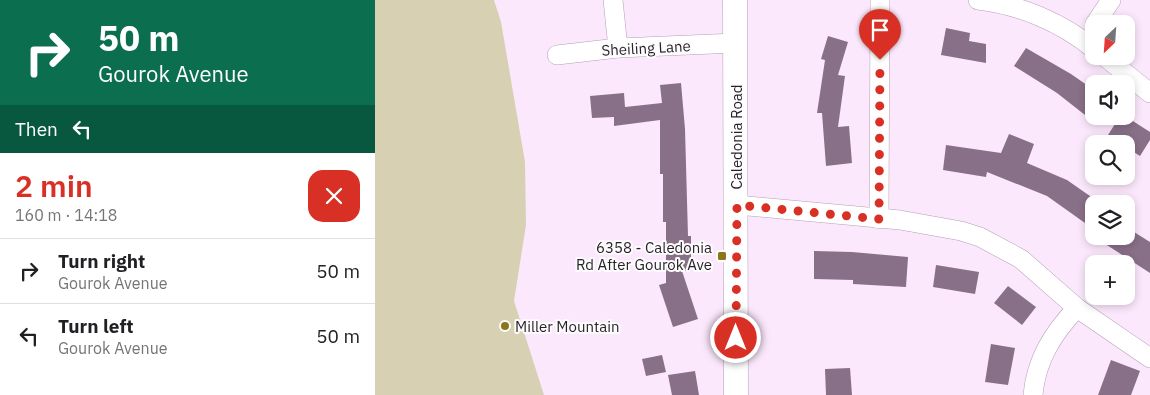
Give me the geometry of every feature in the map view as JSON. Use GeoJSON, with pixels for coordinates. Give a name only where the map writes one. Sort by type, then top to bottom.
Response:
{"type":"FeatureCollection","features":[{"type":"Feature","properties":{"kind":"street"},"geometry":{"type":"LineString","coordinates":[[613,0],[618,48]]}},
{"type":"Feature","properties":{"kind":"street","name":"Caledonia Road"},"geometry":{"type":"LineString","coordinates":[[735,0],[736,395]]}},
{"type":"Feature","properties":{"kind":"street"},"geometry":{"type":"LineString","coordinates":[[879,219],[880,0]]}},
{"type":"Feature","properties":{"kind":"street"},"geometry":{"type":"LineString","coordinates":[[978,0],[1040,16],[1085,32]]}},
{"type":"Feature","properties":{"kind":"street"},"geometry":{"type":"LineString","coordinates":[[1102,15],[1111,0]]}},
{"type":"Feature","properties":{"kind":"street","name":"Sheiling Lane"},"geometry":{"type":"LineString","coordinates":[[557,55],[618,48],[735,43]]}},
{"type":"Feature","properties":{"kind":"street"},"geometry":{"type":"LineString","coordinates":[[1114,65],[1150,93]]}},
{"type":"Feature","properties":{"kind":"street"},"geometry":{"type":"LineString","coordinates":[[737,205],[933,225],[980,237],[1021,259],[1077,308],[1150,358]]}},
{"type":"Feature","properties":{"kind":"street"},"geometry":{"type":"LineString","coordinates":[[1033,395],[1034,385],[1045,349],[1056,331],[1077,308]]}},
{"type":"Feature","properties":{"kind":"shaded area"},"geometry":{"type":"Polygon","coordinates":[[[375,0],[494,0],[501,22],[525,162],[526,225],[514,301],[544,395],[375,395],[375,0]]]}},
{"type":"Feature","properties":{"kind":"building"},"geometry":{"type":"Polygon","coordinates":[[[946,28],[970,33],[969,41],[986,44],[986,63],[941,55],[946,28]]]}},
{"type":"Feature","properties":{"kind":"building"},"geometry":{"type":"Polygon","coordinates":[[[828,36],[848,42],[838,75],[845,76],[838,127],[849,126],[852,163],[826,166],[822,113],[817,113],[825,60],[821,59],[828,36]]]}},
{"type":"Feature","properties":{"kind":"building"},"geometry":{"type":"Polygon","coordinates":[[[1026,48],[1071,74],[1085,84],[1085,115],[1057,93],[1014,66],[1026,48]]]}},
{"type":"Feature","properties":{"kind":"building"},"geometry":{"type":"Polygon","coordinates":[[[681,83],[685,129],[688,236],[691,236],[691,271],[682,271],[698,319],[673,327],[659,285],[666,283],[666,222],[663,222],[663,174],[660,174],[660,120],[614,126],[614,117],[592,118],[590,96],[624,93],[625,107],[662,103],[660,85],[681,83]]]}},
{"type":"Feature","properties":{"kind":"building"},"geometry":{"type":"Polygon","coordinates":[[[1135,122],[1150,132],[1150,140],[1140,156],[1135,153],[1135,135],[1108,135],[1114,125],[1135,125],[1135,122]]]}},
{"type":"Feature","properties":{"kind":"building"},"geometry":{"type":"Polygon","coordinates":[[[1009,134],[1034,144],[1027,163],[1067,180],[1089,195],[1085,195],[1085,223],[1047,196],[987,172],[986,177],[943,170],[946,145],[1001,153],[1009,134]]]}},
{"type":"Feature","properties":{"kind":"building"},"geometry":{"type":"Polygon","coordinates":[[[1135,233],[1150,242],[1150,273],[1135,263],[1135,255],[1122,255],[1107,245],[1135,245],[1135,233]]]}},
{"type":"Feature","properties":{"kind":"building"},"geometry":{"type":"Polygon","coordinates":[[[814,251],[908,257],[906,287],[853,284],[853,280],[814,279],[814,251]]]}},
{"type":"Feature","properties":{"kind":"building"},"geometry":{"type":"Polygon","coordinates":[[[936,265],[979,272],[975,294],[933,287],[936,265]]]}},
{"type":"Feature","properties":{"kind":"building"},"geometry":{"type":"Polygon","coordinates":[[[1008,286],[1036,307],[1022,325],[994,303],[1008,286]]]}},
{"type":"Feature","properties":{"kind":"building"},"geometry":{"type":"Polygon","coordinates":[[[991,344],[1015,348],[1008,385],[985,382],[991,344]]]}},
{"type":"Feature","properties":{"kind":"building"},"geometry":{"type":"Polygon","coordinates":[[[662,355],[666,372],[646,376],[642,359],[662,355]]]}},
{"type":"Feature","properties":{"kind":"building"},"geometry":{"type":"Polygon","coordinates":[[[1111,360],[1140,371],[1131,395],[1098,395],[1111,360]]]}},
{"type":"Feature","properties":{"kind":"building"},"geometry":{"type":"Polygon","coordinates":[[[850,368],[852,395],[826,395],[825,369],[850,368]]]}},
{"type":"Feature","properties":{"kind":"building"},"geometry":{"type":"Polygon","coordinates":[[[695,371],[699,395],[672,395],[668,375],[695,371]]]}},
{"type":"Feature","properties":{"kind":"place","name":"6358 - Caledonia Rd After Gourok Ave"},"geometry":{"type":"Point","coordinates":[722,256]}},
{"type":"Feature","properties":{"kind":"place","name":"Miller Mountain"},"geometry":{"type":"Point","coordinates":[505,326]}},
{"type":"Feature","properties":{"kind":"route"},"geometry":{"type":"LineString","coordinates":[[736,338],[737,205],[879,219],[880,60]]}}]}
